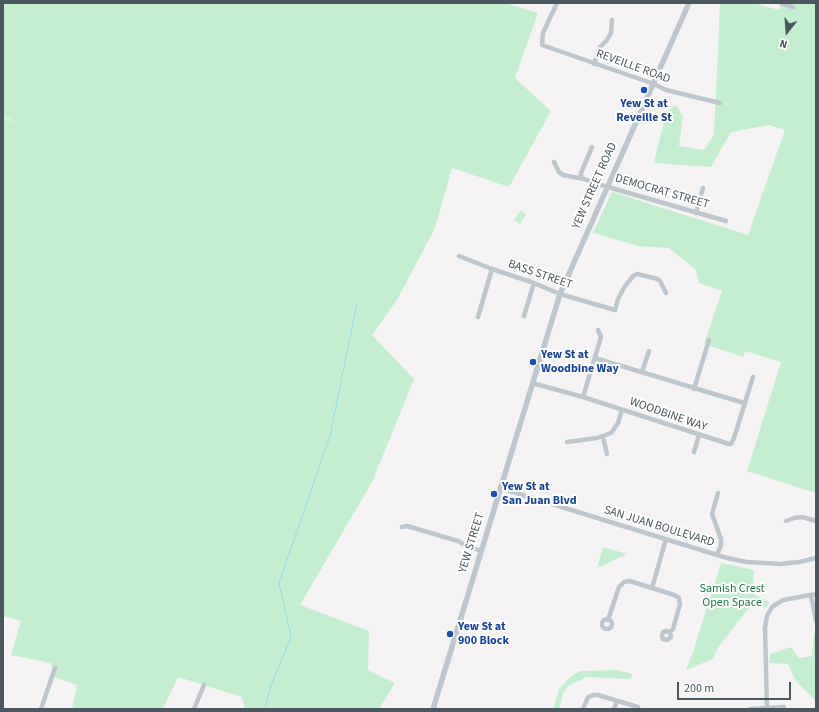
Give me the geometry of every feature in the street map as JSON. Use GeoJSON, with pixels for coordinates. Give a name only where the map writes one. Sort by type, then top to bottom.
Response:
{"type":"FeatureCollection","features":[{"type":"Feature","properties":{"kind":"street","name":"REVEILLE ROAD"},"geometry":{"type":"LineString","coordinates":[[557,3],[543,33],[542,45],[654,84],[666,90],[720,104]]}},
{"type":"Feature","properties":{"kind":"street","name":"YEW STREET ROAD"},"geometry":{"type":"LineString","coordinates":[[532,383],[560,294],[689,3]]}},
{"type":"Feature","properties":{"kind":"street"},"geometry":{"type":"LineString","coordinates":[[781,3],[793,7]]}},
{"type":"Feature","properties":{"kind":"street"},"geometry":{"type":"LineString","coordinates":[[594,64],[600,47],[611,33],[612,20]]}},
{"type":"Feature","properties":{"kind":"street"},"geometry":{"type":"LineString","coordinates":[[581,178],[581,173],[592,147]]}},
{"type":"Feature","properties":{"kind":"street","name":"DEMOCRAT STREET"},"geometry":{"type":"LineString","coordinates":[[554,162],[559,172],[563,176],[581,178],[726,221]]}},
{"type":"Feature","properties":{"kind":"street"},"geometry":{"type":"LineString","coordinates":[[696,213],[703,188]]}},
{"type":"Feature","properties":{"kind":"street","name":"BASS STREET"},"geometry":{"type":"LineString","coordinates":[[459,256],[560,294],[615,310],[618,299],[625,286],[633,276],[637,274],[658,279],[666,293]]}},
{"type":"Feature","properties":{"kind":"street"},"geometry":{"type":"LineString","coordinates":[[478,317],[492,269]]}},
{"type":"Feature","properties":{"kind":"street"},"geometry":{"type":"LineString","coordinates":[[524,316],[534,283]]}},
{"type":"Feature","properties":{"kind":"street"},"geometry":{"type":"LineString","coordinates":[[583,397],[601,337],[598,330]]}},
{"type":"Feature","properties":{"kind":"street"},"geometry":{"type":"LineString","coordinates":[[694,389],[709,340]]}},
{"type":"Feature","properties":{"kind":"street"},"geometry":{"type":"LineString","coordinates":[[642,372],[648,351]]}},
{"type":"Feature","properties":{"kind":"street"},"geometry":{"type":"LineString","coordinates":[[595,358],[744,403]]}},
{"type":"Feature","properties":{"kind":"street","name":"WOODBINE WAY"},"geometry":{"type":"LineString","coordinates":[[532,383],[583,397],[725,444],[731,444],[753,377]]}},
{"type":"Feature","properties":{"kind":"street","name":"YEW STREET"},"geometry":{"type":"LineString","coordinates":[[433,709],[532,383]]}},
{"type":"Feature","properties":{"kind":"street"},"geometry":{"type":"LineString","coordinates":[[567,442],[603,437],[614,430],[622,410]]}},
{"type":"Feature","properties":{"kind":"street"},"geometry":{"type":"LineString","coordinates":[[694,452],[699,435]]}},
{"type":"Feature","properties":{"kind":"street"},"geometry":{"type":"LineString","coordinates":[[603,437],[607,454]]}},
{"type":"Feature","properties":{"kind":"street","name":"SAN JUAN BOULEVARD"},"geometry":{"type":"LineString","coordinates":[[500,488],[717,556],[747,562],[780,564],[816,558]]}},
{"type":"Feature","properties":{"kind":"street"},"geometry":{"type":"LineString","coordinates":[[717,556],[721,545],[721,539],[712,514],[718,493]]}},
{"type":"Feature","properties":{"kind":"street"},"geometry":{"type":"LineString","coordinates":[[786,521],[802,517],[816,521]]}},
{"type":"Feature","properties":{"kind":"street"},"geometry":{"type":"LineString","coordinates":[[402,528],[407,526],[458,541],[464,546],[481,551]]}},
{"type":"Feature","properties":{"kind":"street"},"geometry":{"type":"LineString","coordinates":[[652,588],[666,539]]}},
{"type":"Feature","properties":{"kind":"street"},"geometry":{"type":"LineString","coordinates":[[608,620],[619,587],[622,583],[630,581],[679,598],[680,604],[673,629],[670,632]]}},
{"type":"Feature","properties":{"kind":"street"},"geometry":{"type":"LineString","coordinates":[[767,708],[765,627],[767,616],[772,607],[784,600],[814,595],[816,621]]}},
{"type":"Feature","properties":{"kind":"street"},"geometry":{"type":"LineString","coordinates":[[41,709],[55,668]]}},
{"type":"Feature","properties":{"kind":"street"},"geometry":{"type":"LineString","coordinates":[[194,709],[204,685]]}},
{"type":"Feature","properties":{"kind":"street"},"geometry":{"type":"LineString","coordinates":[[583,709],[588,697],[593,695],[598,695],[638,707]]}},
{"type":"Feature","properties":{"kind":"street"},"geometry":{"type":"LineString","coordinates":[[614,709],[617,701]]}},
{"type":"Feature","properties":{"kind":"street"},"geometry":{"type":"LineString","coordinates":[[750,709],[784,707]]}},
{"type":"Feature","properties":{"kind":"green space"},"geometry":{"type":"Polygon","coordinates":[[[3,3],[505,3],[538,13],[515,78],[551,111],[509,187],[452,168],[435,228],[398,298],[372,335],[414,379],[372,482],[300,605],[369,631],[368,670],[395,683],[379,709],[245,709],[242,697],[178,677],[163,709],[72,709],[77,685],[54,677],[51,663],[11,655],[21,621],[3,616],[3,118],[25,124],[3,117],[3,3]]]}},
{"type":"Feature","properties":{"kind":"green space"},"geometry":{"type":"Polygon","coordinates":[[[720,3],[753,3],[779,10],[781,3],[816,3],[816,493],[747,471],[781,362],[745,351],[743,357],[704,344],[722,291],[699,283],[696,270],[669,248],[638,246],[593,233],[612,192],[748,235],[785,130],[769,125],[731,132],[711,167],[654,163],[666,112],[676,105],[683,117],[679,146],[704,150],[714,135],[720,3]]]}},
{"type":"Feature","properties":{"kind":"green space"},"geometry":{"type":"Polygon","coordinates":[[[521,210],[526,214],[520,224],[514,220],[521,210]]]}},
{"type":"Feature","properties":{"kind":"green space"},"geometry":{"type":"Polygon","coordinates":[[[603,547],[627,554],[597,568],[603,547]]]}},
{"type":"Feature","properties":{"kind":"green space","name":"Samish Crest Open Space"},"geometry":{"type":"Polygon","coordinates":[[[721,563],[754,570],[753,594],[770,602],[765,608],[753,603],[719,646],[713,659],[686,670],[693,652],[721,563]]]}},
{"type":"Feature","properties":{"kind":"green space"},"geometry":{"type":"Polygon","coordinates":[[[814,634],[816,634],[816,701],[796,681],[788,664],[770,663],[770,654],[791,647],[799,658],[812,656],[814,634]]]}},
{"type":"Feature","properties":{"kind":"green space"},"geometry":{"type":"Polygon","coordinates":[[[617,670],[632,674],[631,679],[587,677],[569,685],[564,692],[559,709],[553,709],[559,689],[568,679],[579,671],[617,670]]]}},
{"type":"Feature","properties":{"kind":"waterway"},"geometry":{"type":"LineString","coordinates":[[265,709],[271,685],[291,637],[279,583],[330,436],[357,303]]}},
{"type":"Feature","properties":{"kind":"place","name":"Yew St at Reveille St"},"geometry":{"type":"Point","coordinates":[644,90]}},
{"type":"Feature","properties":{"kind":"place","name":"Yew St at Woodbine Way"},"geometry":{"type":"Point","coordinates":[533,362]}},
{"type":"Feature","properties":{"kind":"place","name":"Yew St at San Juan Blvd"},"geometry":{"type":"Point","coordinates":[494,494]}},
{"type":"Feature","properties":{"kind":"place","name":"Yew St at 900 Block"},"geometry":{"type":"Point","coordinates":[450,634]}}]}
